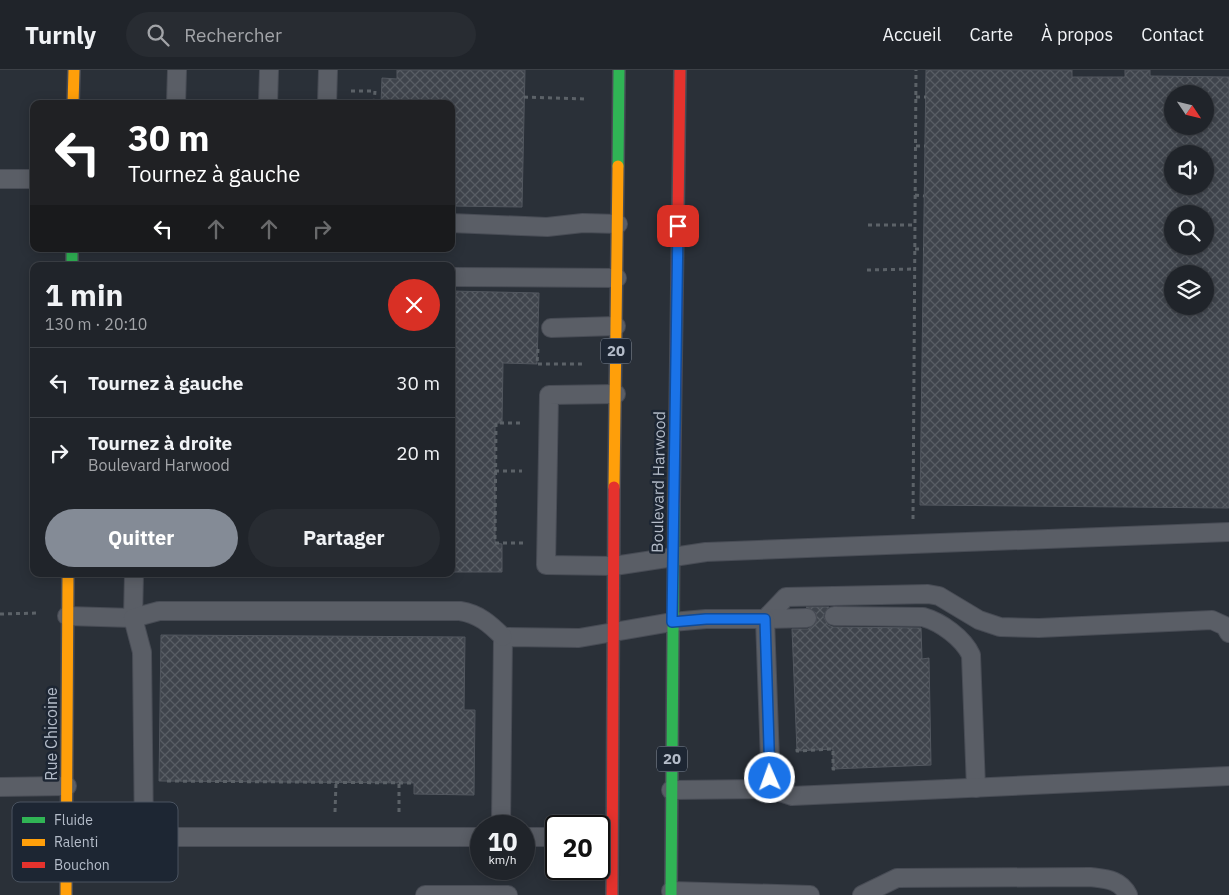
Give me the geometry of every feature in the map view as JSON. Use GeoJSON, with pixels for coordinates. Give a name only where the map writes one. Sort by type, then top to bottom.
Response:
{"type":"FeatureCollection","features":[{"type":"Feature","properties":{"kind":"main road"},"geometry":{"type":"LineString","coordinates":[[73,100],[74,70]]}},
{"type":"Feature","properties":{"kind":"main road","name":"20"},"geometry":{"type":"LineString","coordinates":[[606,815],[613,633],[619,70]]}},
{"type":"Feature","properties":{"kind":"main road","name":"Boulevard Harwood"},"geometry":{"type":"LineString","coordinates":[[671,893],[672,622],[680,70]]}},
{"type":"Feature","properties":{"kind":"main road","name":"Rue Chicoine"},"geometry":{"type":"LineString","coordinates":[[67,802],[68,577]]}},
{"type":"Feature","properties":{"kind":"main road","name":"20"},"geometry":{"type":"LineString","coordinates":[[610,878],[612,895]]}},
{"type":"Feature","properties":{"kind":"main road","name":"Rue Chicoine"},"geometry":{"type":"LineString","coordinates":[[66,882],[66,895]]}},
{"type":"Feature","properties":{"kind":"lane"},"geometry":{"type":"LineString","coordinates":[[176,100],[177,70]]}},
{"type":"Feature","properties":{"kind":"lane"},"geometry":{"type":"LineString","coordinates":[[268,100],[269,70]]}},
{"type":"Feature","properties":{"kind":"lane"},"geometry":{"type":"LineString","coordinates":[[327,100],[328,70]]}},
{"type":"Feature","properties":{"kind":"lane"},"geometry":{"type":"LineString","coordinates":[[0,180],[30,179]]}},
{"type":"Feature","properties":{"kind":"lane"},"geometry":{"type":"LineString","coordinates":[[455,223],[547,227],[583,223],[618,224]]}},
{"type":"Feature","properties":{"kind":"lane"},"geometry":{"type":"LineString","coordinates":[[455,277],[617,278]]}},
{"type":"Feature","properties":{"kind":"lane"},"geometry":{"type":"LineString","coordinates":[[551,328],[616,326]]}},
{"type":"Feature","properties":{"kind":"lane"},"geometry":{"type":"LineString","coordinates":[[616,394],[549,395],[546,565],[614,566],[706,552],[1229,532]]}},
{"type":"Feature","properties":{"kind":"lane"},"geometry":{"type":"LineString","coordinates":[[134,577],[134,618],[142,652],[144,802]]}},
{"type":"Feature","properties":{"kind":"lane"},"geometry":{"type":"LineString","coordinates":[[771,789],[765,619],[786,597],[928,594],[939,596],[979,620],[1000,628],[1040,628],[1212,620],[1225,626],[1229,632]]}},
{"type":"Feature","properties":{"kind":"lane"},"geometry":{"type":"LineString","coordinates":[[67,616],[134,618],[159,611],[460,611],[478,616],[489,623],[503,637],[579,638],[672,622],[706,619],[807,618]]}},
{"type":"Feature","properties":{"kind":"lane"},"geometry":{"type":"LineString","coordinates":[[834,616],[923,617],[932,620],[957,637],[968,648],[970,655],[976,788]]}},
{"type":"Feature","properties":{"kind":"lane"},"geometry":{"type":"LineString","coordinates":[[501,815],[503,637]]}},
{"type":"Feature","properties":{"kind":"lane"},"geometry":{"type":"LineString","coordinates":[[672,790],[771,789],[792,796],[1229,776]]}},
{"type":"Feature","properties":{"kind":"lane"},"geometry":{"type":"LineString","coordinates":[[0,787],[67,786]]}},
{"type":"Feature","properties":{"kind":"lane"},"geometry":{"type":"LineString","coordinates":[[178,836],[470,837]]}},
{"type":"Feature","properties":{"kind":"lane"},"geometry":{"type":"LineString","coordinates":[[862,895],[897,878],[1090,877],[1112,880],[1124,886],[1128,895]]}},
{"type":"Feature","properties":{"kind":"lane"},"geometry":{"type":"LineString","coordinates":[[671,893],[810,895]]}},
{"type":"Feature","properties":{"kind":"lane"},"geometry":{"type":"LineString","coordinates":[[425,895],[508,895]]}},
{"type":"Feature","properties":{"kind":"path"},"geometry":{"type":"LineString","coordinates":[[905,521],[913,521],[916,70]]}},
{"type":"Feature","properties":{"kind":"path"},"geometry":{"type":"LineString","coordinates":[[346,92],[375,91],[374,100]]}},
{"type":"Feature","properties":{"kind":"path"},"geometry":{"type":"LineString","coordinates":[[524,97],[585,99]]}},
{"type":"Feature","properties":{"kind":"path"},"geometry":{"type":"LineString","coordinates":[[916,97],[926,97]]}},
{"type":"Feature","properties":{"kind":"path"},"geometry":{"type":"LineString","coordinates":[[915,146],[925,146]]}},
{"type":"Feature","properties":{"kind":"path"},"geometry":{"type":"LineString","coordinates":[[915,195],[924,196]]}},
{"type":"Feature","properties":{"kind":"path"},"geometry":{"type":"LineString","coordinates":[[868,226],[915,225]]}},
{"type":"Feature","properties":{"kind":"path"},"geometry":{"type":"LineString","coordinates":[[915,249],[924,249]]}},
{"type":"Feature","properties":{"kind":"path"},"geometry":{"type":"LineString","coordinates":[[867,270],[914,269]]}},
{"type":"Feature","properties":{"kind":"path"},"geometry":{"type":"LineString","coordinates":[[537,364],[582,364]]}},
{"type":"Feature","properties":{"kind":"path"},"geometry":{"type":"LineString","coordinates":[[495,543],[496,423]]}},
{"type":"Feature","properties":{"kind":"path"},"geometry":{"type":"LineString","coordinates":[[0,614],[43,613]]}},
{"type":"Feature","properties":{"kind":"path"},"geometry":{"type":"LineString","coordinates":[[796,742],[797,751],[832,750],[833,769],[843,768]]}},
{"type":"Feature","properties":{"kind":"path"},"geometry":{"type":"LineString","coordinates":[[159,781],[414,783]]}},
{"type":"Feature","properties":{"kind":"building"},"geometry":{"type":"Polygon","coordinates":[[[397,70],[525,70],[522,207],[455,206],[455,100],[381,100],[382,78],[397,79],[397,70]]]}},
{"type":"Feature","properties":{"kind":"building"},"geometry":{"type":"Polygon","coordinates":[[[926,70],[1072,70],[1072,77],[1125,77],[1125,70],[1150,70],[1150,76],[1229,77],[1229,508],[920,505],[926,70]]]}},
{"type":"Feature","properties":{"kind":"building"},"geometry":{"type":"Polygon","coordinates":[[[455,291],[539,293],[537,364],[503,363],[502,423],[495,423],[495,543],[502,544],[502,572],[455,572],[455,291]]]}},
{"type":"Feature","properties":{"kind":"building"},"geometry":{"type":"Polygon","coordinates":[[[806,607],[829,607],[823,616],[828,625],[833,627],[921,628],[922,659],[929,658],[931,765],[833,769],[833,749],[797,751],[792,629],[808,629],[816,623],[816,613],[806,607]]]}},
{"type":"Feature","properties":{"kind":"building"},"geometry":{"type":"Polygon","coordinates":[[[161,635],[465,637],[464,710],[475,710],[474,795],[414,794],[414,783],[159,781],[161,635]]]}},
{"type":"Feature","properties":{"kind":"traffic: fast"},"geometry":{"type":"LineString","coordinates":[[618,166],[619,70]]}},
{"type":"Feature","properties":{"kind":"traffic: fast"},"geometry":{"type":"LineString","coordinates":[[72,252],[72,262]]}},
{"type":"Feature","properties":{"kind":"traffic: fast"},"geometry":{"type":"LineString","coordinates":[[671,895],[674,504]]}},
{"type":"Feature","properties":{"kind":"traffic: slow"},"geometry":{"type":"LineString","coordinates":[[73,100],[74,70]]}},
{"type":"Feature","properties":{"kind":"traffic: slow"},"geometry":{"type":"LineString","coordinates":[[614,487],[618,166]]}},
{"type":"Feature","properties":{"kind":"traffic: slow"},"geometry":{"type":"LineString","coordinates":[[67,802],[68,577]]}},
{"type":"Feature","properties":{"kind":"traffic: slow"},"geometry":{"type":"LineString","coordinates":[[66,882],[66,895]]}},
{"type":"Feature","properties":{"kind":"traffic: jam"},"geometry":{"type":"LineString","coordinates":[[674,504],[680,70]]}},
{"type":"Feature","properties":{"kind":"traffic: jam"},"geometry":{"type":"LineString","coordinates":[[612,895],[614,487]]}},
{"type":"Feature","properties":{"kind":"route"},"geometry":{"type":"LineString","coordinates":[[678,226],[672,622],[706,619],[765,619],[770,778]]}}]}
